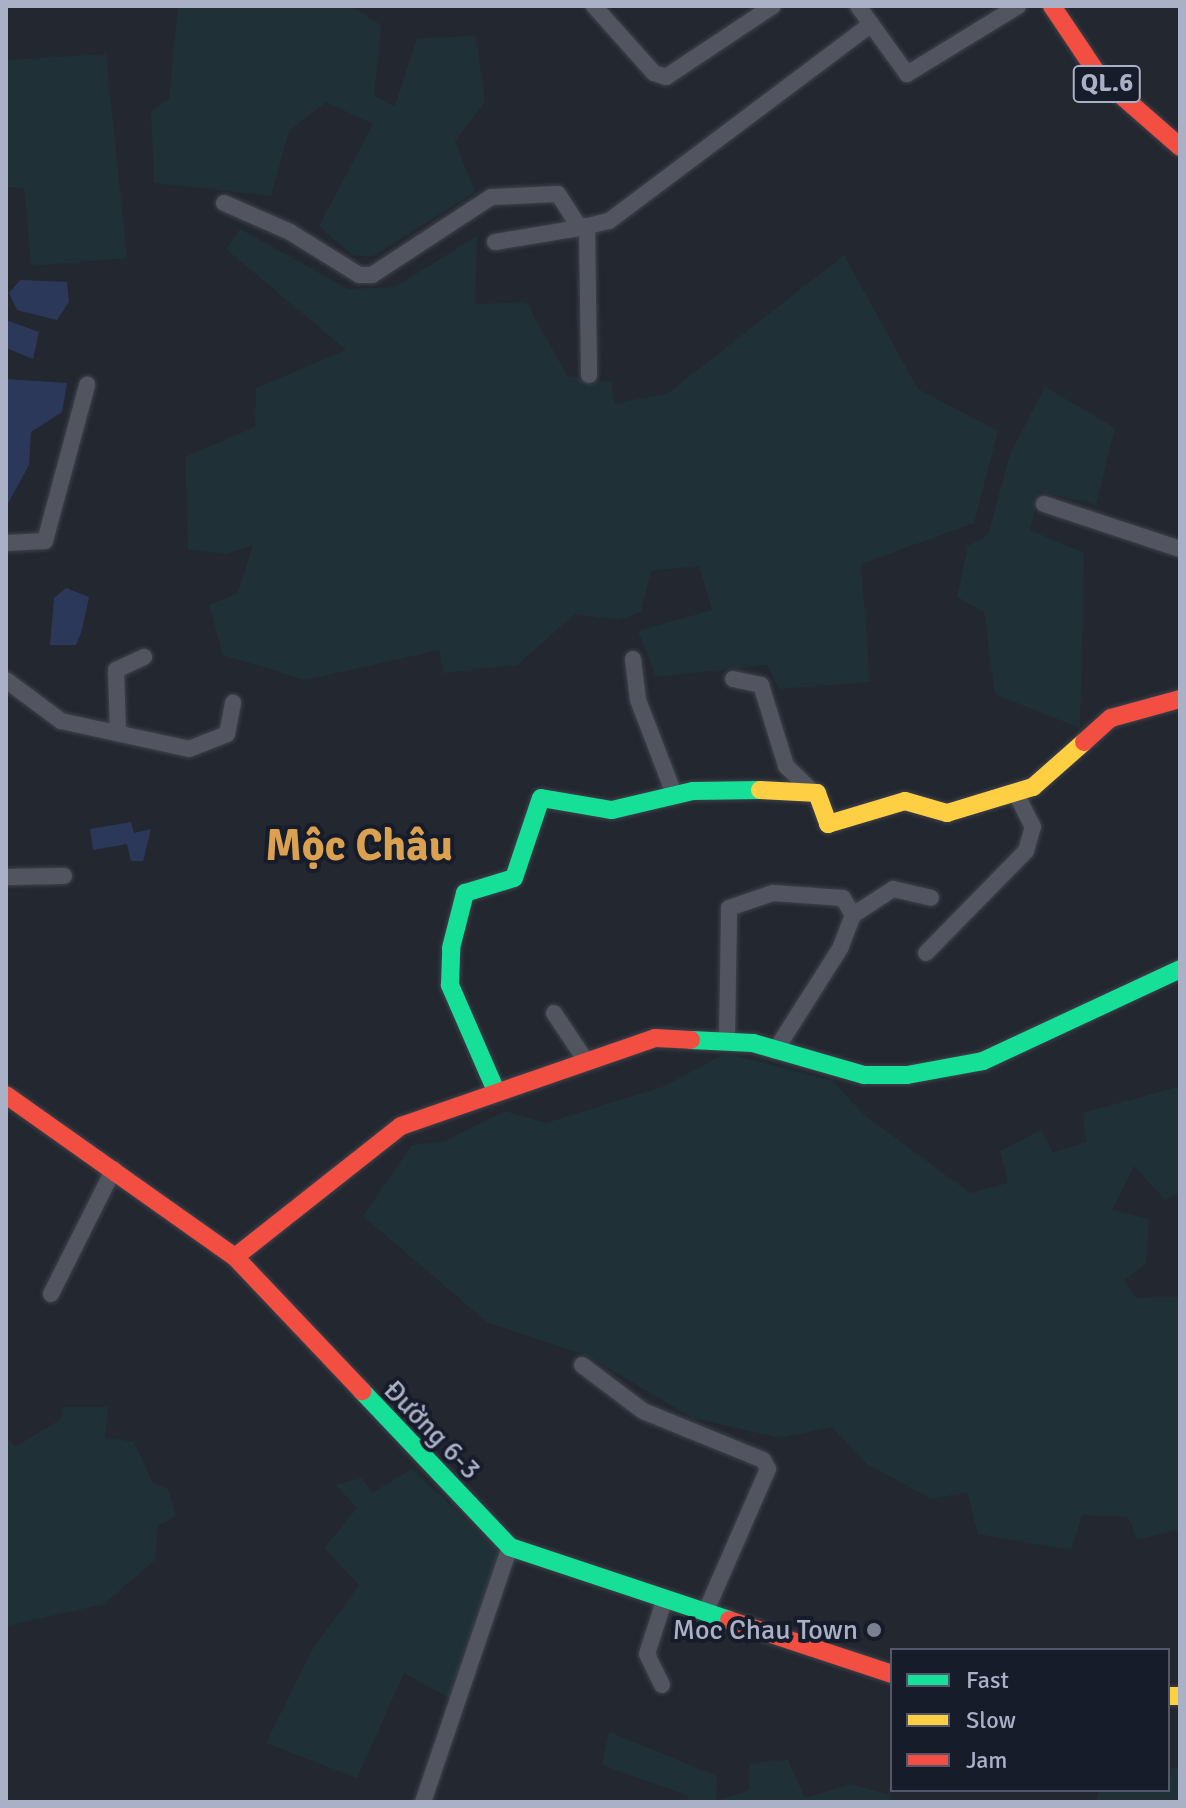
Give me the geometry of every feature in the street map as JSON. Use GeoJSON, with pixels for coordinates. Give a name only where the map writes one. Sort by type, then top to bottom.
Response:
{"type":"FeatureCollection","features":[{"type":"Feature","properties":{"kind":"main road","name":"QL.6"},"geometry":{"type":"LineString","coordinates":[[1052,6],[1099,76],[1180,147]]}},
{"type":"Feature","properties":{"kind":"main road"},"geometry":{"type":"LineString","coordinates":[[496,1091],[448,973],[465,893],[514,878],[541,798],[612,810],[674,794],[812,791],[833,825],[905,801],[947,813],[1016,793],[1059,768],[1111,718],[1180,699]]}},
{"type":"Feature","properties":{"kind":"main road"},"geometry":{"type":"LineString","coordinates":[[235,1257],[401,1126],[655,1038],[727,1040],[864,1075],[944,1070],[983,1061],[1180,969]]}},
{"type":"Feature","properties":{"kind":"main road","name":"Đường 6-3"},"geometry":{"type":"LineString","coordinates":[[6,1095],[235,1257],[510,1547],[890,1673]]}},
{"type":"Feature","properties":{"kind":"street"},"geometry":{"type":"LineString","coordinates":[[599,9],[654,73],[666,77],[773,6]]}},
{"type":"Feature","properties":{"kind":"street"},"geometry":{"type":"LineString","coordinates":[[858,6],[907,74],[1018,6]]}},
{"type":"Feature","properties":{"kind":"street"},"geometry":{"type":"LineString","coordinates":[[495,242],[579,228],[620,216],[871,24]]}},
{"type":"Feature","properties":{"kind":"street"},"geometry":{"type":"LineString","coordinates":[[224,203],[290,232],[359,275],[372,275],[481,202],[558,194],[579,228],[589,375]]}},
{"type":"Feature","properties":{"kind":"street"},"geometry":{"type":"LineString","coordinates":[[6,543],[45,541],[87,385]]}},
{"type":"Feature","properties":{"kind":"street"},"geometry":{"type":"LineString","coordinates":[[1044,504],[1180,549]]}},
{"type":"Feature","properties":{"kind":"street"},"geometry":{"type":"LineString","coordinates":[[118,733],[116,670],[144,657]]}},
{"type":"Feature","properties":{"kind":"street"},"geometry":{"type":"LineString","coordinates":[[633,659],[638,700],[674,794]]}},
{"type":"Feature","properties":{"kind":"street"},"geometry":{"type":"LineString","coordinates":[[733,679],[761,685],[786,766],[812,791]]}},
{"type":"Feature","properties":{"kind":"street"},"geometry":{"type":"LineString","coordinates":[[6,680],[48,716],[199,749],[227,734],[233,703]]}},
{"type":"Feature","properties":{"kind":"street"},"geometry":{"type":"LineString","coordinates":[[926,953],[1030,843],[1031,820],[1016,793]]}},
{"type":"Feature","properties":{"kind":"street"},"geometry":{"type":"LineString","coordinates":[[6,877],[64,876]]}},
{"type":"Feature","properties":{"kind":"street"},"geometry":{"type":"LineString","coordinates":[[775,1051],[853,915],[893,889],[931,898]]}},
{"type":"Feature","properties":{"kind":"street"},"geometry":{"type":"LineString","coordinates":[[727,1040],[729,908],[749,896],[807,893],[843,898],[853,915]]}},
{"type":"Feature","properties":{"kind":"street"},"geometry":{"type":"LineString","coordinates":[[554,1013],[586,1061]]}},
{"type":"Feature","properties":{"kind":"street"},"geometry":{"type":"LineString","coordinates":[[51,1294],[114,1169]]}},
{"type":"Feature","properties":{"kind":"street"},"geometry":{"type":"LineString","coordinates":[[582,1365],[643,1411],[763,1460],[764,1482],[706,1611]]}},
{"type":"Feature","properties":{"kind":"street"},"geometry":{"type":"LineString","coordinates":[[423,1802],[510,1547]]}},
{"type":"Feature","properties":{"kind":"street"},"geometry":{"type":"LineString","coordinates":[[662,1685],[647,1654],[665,1598]]}},
{"type":"Feature","properties":{"kind":"shaded area"},"geometry":{"type":"Polygon","coordinates":[[[178,6],[350,6],[381,25],[374,96],[395,106],[417,38],[476,36],[485,101],[455,141],[475,192],[372,257],[351,254],[319,226],[373,124],[326,102],[289,131],[271,196],[154,183],[151,111],[169,99],[178,6]]]}},
{"type":"Feature","properties":{"kind":"shaded area"},"geometry":{"type":"Polygon","coordinates":[[[106,54],[127,258],[31,266],[24,188],[6,187],[6,60],[106,54]]]}},
{"type":"Feature","properties":{"kind":"shaded area"},"geometry":{"type":"Polygon","coordinates":[[[240,229],[348,289],[395,287],[477,236],[475,304],[526,302],[568,377],[611,382],[615,403],[667,394],[844,255],[918,389],[998,431],[974,523],[861,564],[870,682],[779,689],[767,665],[656,677],[638,631],[712,610],[699,566],[651,571],[641,612],[618,620],[575,614],[517,665],[443,673],[439,650],[306,680],[223,655],[209,605],[237,594],[253,545],[226,554],[188,549],[185,457],[255,427],[256,388],[346,350],[226,249],[240,229]]]}},
{"type":"Feature","properties":{"kind":"shaded area"},"geometry":{"type":"Polygon","coordinates":[[[1045,387],[1115,428],[1096,505],[1039,491],[1030,530],[1084,553],[1080,728],[995,694],[984,612],[957,597],[968,546],[988,535],[1010,454],[1045,387]]]}},
{"type":"Feature","properties":{"kind":"shaded area"},"geometry":{"type":"Polygon","coordinates":[[[726,1053],[833,1081],[863,1114],[970,1193],[1008,1183],[1000,1151],[1041,1130],[1053,1152],[1087,1142],[1082,1113],[1178,1087],[1180,1054],[1180,1192],[1165,1200],[1134,1166],[1112,1210],[1149,1219],[1146,1263],[1124,1280],[1136,1298],[1180,1297],[1180,1529],[1137,1540],[1128,1517],[1082,1515],[1071,1550],[978,1534],[967,1492],[932,1499],[867,1464],[832,1427],[781,1438],[692,1418],[588,1356],[487,1322],[363,1216],[412,1145],[445,1141],[505,1111],[546,1123],[665,1086],[726,1053]]]}},
{"type":"Feature","properties":{"kind":"shaded area"},"geometry":{"type":"Polygon","coordinates":[[[63,1407],[108,1407],[105,1437],[134,1442],[153,1483],[168,1489],[176,1516],[158,1526],[155,1560],[104,1604],[6,1626],[6,1435],[15,1447],[61,1419],[63,1407]]]}},
{"type":"Feature","properties":{"kind":"shaded area"},"geometry":{"type":"Polygon","coordinates":[[[412,1469],[500,1551],[451,1699],[404,1673],[357,1778],[266,1743],[312,1650],[359,1585],[324,1548],[357,1508],[336,1485],[362,1478],[372,1493],[412,1469]]]}},
{"type":"Feature","properties":{"kind":"shaded area"},"geometry":{"type":"Polygon","coordinates":[[[609,1732],[717,1776],[716,1801],[749,1790],[750,1763],[788,1760],[805,1798],[851,1784],[890,1795],[888,1802],[687,1802],[689,1796],[602,1765],[609,1732]]]}},
{"type":"Feature","properties":{"kind":"shaded area"},"geometry":{"type":"Polygon","coordinates":[[[1180,1767],[1180,1802],[1096,1802],[1098,1792],[1170,1792],[1171,1768],[1180,1767]]]}},
{"type":"Feature","properties":{"kind":"water"},"geometry":{"type":"Polygon","coordinates":[[[20,280],[67,282],[69,302],[57,320],[17,310],[9,293],[20,280]]]}},
{"type":"Feature","properties":{"kind":"water"},"geometry":{"type":"Polygon","coordinates":[[[6,320],[39,332],[33,359],[6,348],[6,320]]]}},
{"type":"Feature","properties":{"kind":"water"},"geometry":{"type":"Polygon","coordinates":[[[6,379],[67,383],[62,412],[31,432],[29,465],[6,507],[6,379]]]}},
{"type":"Feature","properties":{"kind":"water"},"geometry":{"type":"Polygon","coordinates":[[[66,588],[89,597],[82,630],[76,645],[50,645],[54,598],[66,588]]]}},
{"type":"Feature","properties":{"kind":"water"},"geometry":{"type":"Polygon","coordinates":[[[131,822],[134,833],[151,829],[143,861],[131,861],[127,844],[93,850],[90,829],[131,822]]]}},
{"type":"Feature","properties":{"kind":"traffic: fast"},"geometry":{"type":"LineString","coordinates":[[496,1091],[450,985],[451,948],[465,893],[514,878],[541,798],[612,810],[693,791],[760,790]]}},
{"type":"Feature","properties":{"kind":"traffic: fast"},"geometry":{"type":"LineString","coordinates":[[691,1040],[753,1043],[864,1075],[907,1075],[983,1061],[1180,969]]}},
{"type":"Feature","properties":{"kind":"traffic: fast"},"geometry":{"type":"LineString","coordinates":[[362,1391],[510,1547],[729,1620]]}},
{"type":"Feature","properties":{"kind":"traffic: slow"},"geometry":{"type":"LineString","coordinates":[[760,790],[817,793],[828,824],[905,801],[947,813],[1033,787],[1084,742]]}},
{"type":"Feature","properties":{"kind":"traffic: slow"},"geometry":{"type":"LineString","coordinates":[[1170,1696],[1180,1696]]}},
{"type":"Feature","properties":{"kind":"traffic: jam"},"geometry":{"type":"LineString","coordinates":[[1052,6],[1099,76],[1180,147]]}},
{"type":"Feature","properties":{"kind":"traffic: jam"},"geometry":{"type":"LineString","coordinates":[[1084,742],[1111,718],[1180,699]]}},
{"type":"Feature","properties":{"kind":"traffic: jam"},"geometry":{"type":"LineString","coordinates":[[235,1257],[401,1126],[655,1038],[691,1040]]}},
{"type":"Feature","properties":{"kind":"traffic: jam"},"geometry":{"type":"LineString","coordinates":[[6,1095],[235,1257],[362,1391]]}},
{"type":"Feature","properties":{"kind":"traffic: jam"},"geometry":{"type":"LineString","coordinates":[[729,1620],[890,1673]]}},
{"type":"Feature","properties":{"kind":"place","name":"Moc Chau Town"},"geometry":{"type":"Point","coordinates":[874,1630]}},
{"type":"Feature","properties":{"kind":"district","name":"Mộc Châu"},"geometry":{"type":"Point","coordinates":[359,846]}}]}
